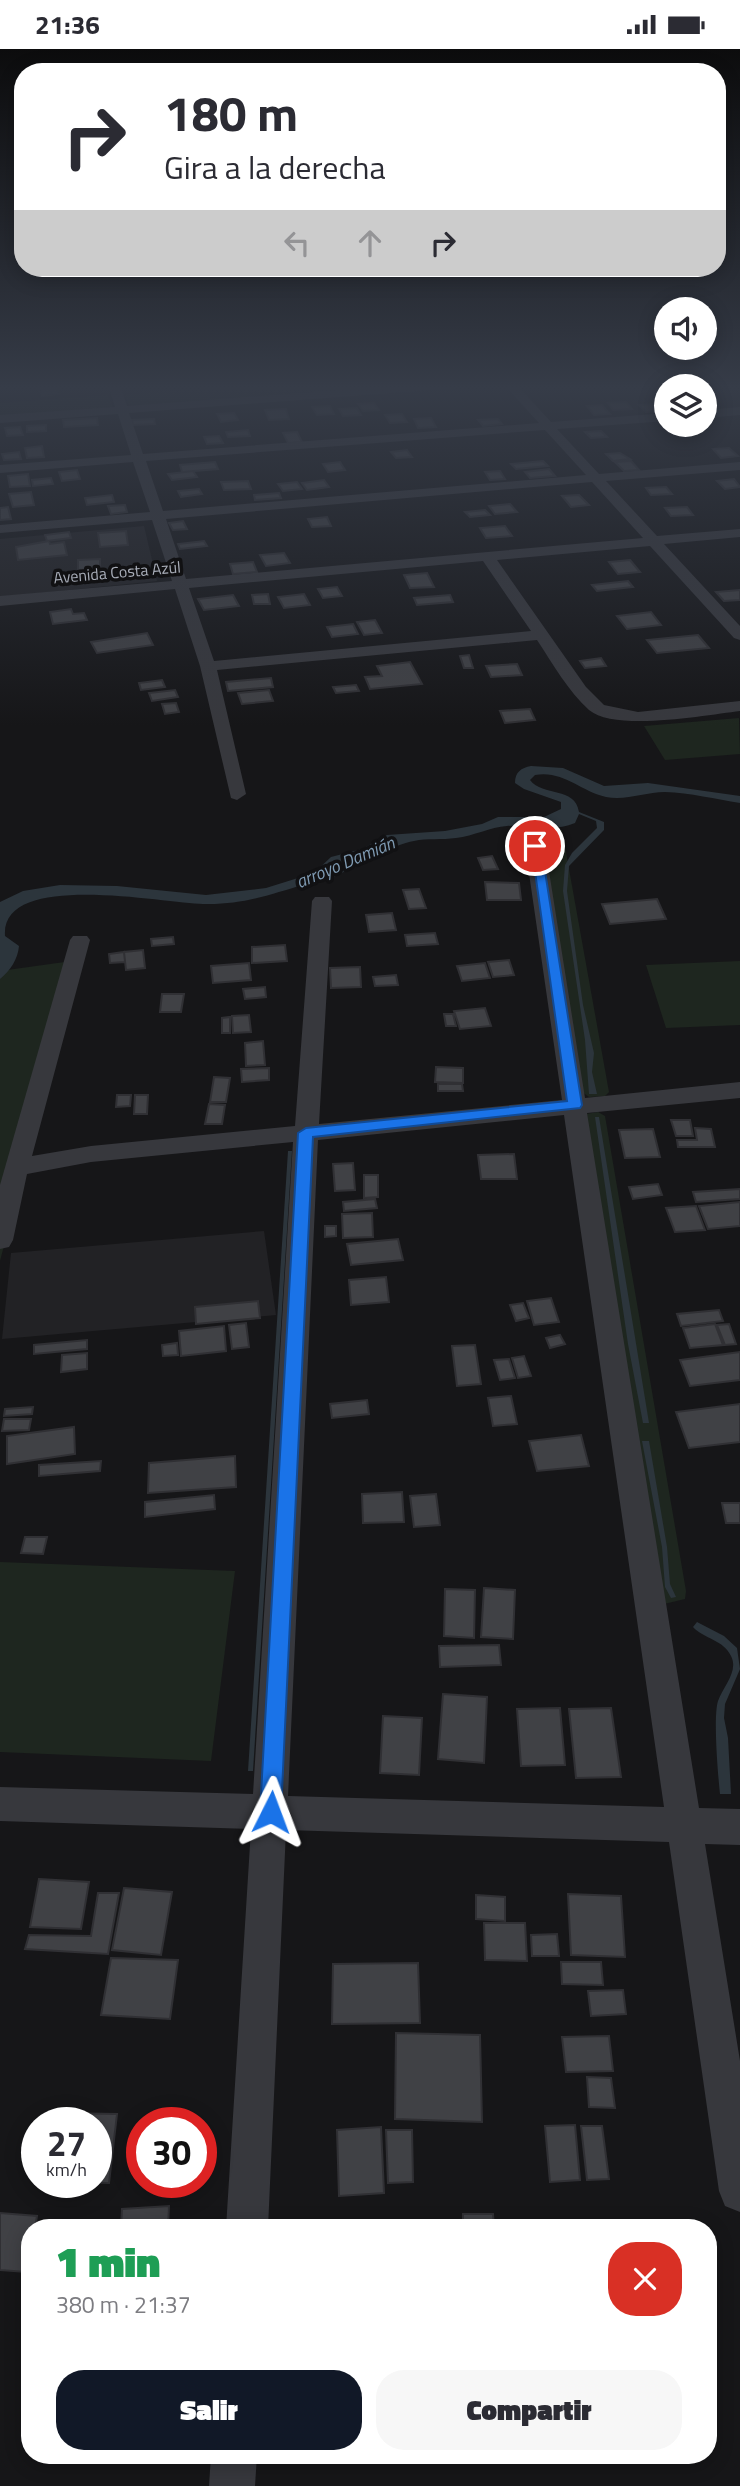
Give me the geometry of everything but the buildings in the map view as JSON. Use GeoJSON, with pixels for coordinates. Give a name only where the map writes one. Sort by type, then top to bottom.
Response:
{"type":"FeatureCollection","features":[{"type":"Feature","properties":{"kind":"street"},"geometry":{"type":"LineString","coordinates":[[152,499],[208,666],[237,794]]}},
{"type":"Feature","properties":{"kind":"street"},"geometry":{"type":"LineString","coordinates":[[0,529],[363,499]]}},
{"type":"Feature","properties":{"kind":"street"},"geometry":{"type":"LineString","coordinates":[[615,499],[740,635]]}},
{"type":"Feature","properties":{"kind":"street","name":"Avenida Costa Azúl"},"geometry":{"type":"LineString","coordinates":[[0,601],[740,533]]}},
{"type":"Feature","properties":{"kind":"street"},"geometry":{"type":"LineString","coordinates":[[487,557],[580,691],[598,709],[638,717],[740,706]]}},
{"type":"Feature","properties":{"kind":"street"},"geometry":{"type":"LineString","coordinates":[[208,666],[541,635]]}},
{"type":"Feature","properties":{"kind":"street"},"geometry":{"type":"LineString","coordinates":[[535,846],[740,2191]]}},
{"type":"Feature","properties":{"kind":"street"},"geometry":{"type":"LineString","coordinates":[[248,2219],[306,1133],[322,901]]}},
{"type":"Feature","properties":{"kind":"street"},"geometry":{"type":"LineString","coordinates":[[0,1240],[16,1169],[80,940]]}},
{"type":"Feature","properties":{"kind":"street"},"geometry":{"type":"LineString","coordinates":[[16,1169],[90,1154],[740,1090]]}},
{"type":"Feature","properties":{"kind":"street"},"geometry":{"type":"LineString","coordinates":[[0,1804],[740,1828]]}},
{"type":"Feature","properties":{"kind":"street"},"geometry":{"type":"LineString","coordinates":[[232,2486],[233,2464]]}},
{"type":"Feature","properties":{"kind":"shaded area"},"geometry":{"type":"Polygon","coordinates":[[[144,526],[157,581],[0,597],[0,539],[144,526]]]}},
{"type":"Feature","properties":{"kind":"shaded area"},"geometry":{"type":"Polygon","coordinates":[[[739,718],[740,754],[665,760],[644,726],[739,718]]]}},
{"type":"Feature","properties":{"kind":"shaded area"},"geometry":{"type":"Polygon","coordinates":[[[530,829],[562,830],[609,1092],[605,1096],[589,1097],[581,1091],[541,842],[531,841],[530,829]]]}},
{"type":"Feature","properties":{"kind":"shaded area"},"geometry":{"type":"Polygon","coordinates":[[[79,960],[0,1261],[0,971],[79,960]]]}},
{"type":"Feature","properties":{"kind":"shaded area"},"geometry":{"type":"Polygon","coordinates":[[[740,961],[740,1025],[666,1028],[646,965],[740,961]]]}},
{"type":"Feature","properties":{"kind":"shaded area"},"geometry":{"type":"Polygon","coordinates":[[[598,1112],[605,1116],[686,1591],[685,1599],[664,1604],[586,1114],[598,1112]]]}},
{"type":"Feature","properties":{"kind":"shaded area"},"geometry":{"type":"Polygon","coordinates":[[[264,1231],[276,1315],[2,1339],[11,1253],[264,1231]]]}},
{"type":"Feature","properties":{"kind":"shaded area"},"geometry":{"type":"Polygon","coordinates":[[[0,1562],[235,1571],[211,1761],[0,1752],[0,1562]]]}},
{"type":"Feature","properties":{"kind":"water","name":"arroyo Damián"},"geometry":{"type":"Polygon","coordinates":[[[531,766],[563,768],[604,786],[648,783],[740,796],[740,803],[665,792],[613,798],[554,775],[535,775],[530,780],[543,789],[571,798],[579,812],[604,822],[604,830],[569,866],[567,891],[583,1005],[594,1053],[592,1072],[597,1094],[589,1094],[585,1040],[563,891],[565,865],[572,853],[597,828],[596,821],[579,814],[575,823],[566,826],[507,826],[463,837],[406,843],[333,877],[243,901],[203,904],[89,895],[56,896],[29,903],[11,915],[5,936],[19,946],[13,964],[0,979],[0,902],[23,891],[60,885],[117,886],[206,895],[266,888],[314,873],[331,857],[362,849],[387,835],[445,831],[482,824],[498,817],[544,817],[561,809],[561,802],[524,789],[515,783],[519,771],[531,766]]]}},
{"type":"Feature","properties":{"kind":"water"},"geometry":{"type":"Polygon","coordinates":[[[595,1117],[599,1117],[649,1423],[643,1423],[628,1344],[595,1117]]]}},
{"type":"Feature","properties":{"kind":"water"},"geometry":{"type":"Polygon","coordinates":[[[288,1151],[292,1151],[253,1771],[248,1771],[288,1151]]]}},
{"type":"Feature","properties":{"kind":"water"},"geometry":{"type":"Polygon","coordinates":[[[642,1441],[649,1441],[667,1547],[670,1584],[676,1597],[671,1598],[665,1587],[662,1547],[642,1441]]]}},
{"type":"Feature","properties":{"kind":"water"},"geometry":{"type":"Polygon","coordinates":[[[697,1622],[724,1636],[737,1648],[740,1669],[725,1704],[724,1718],[728,1738],[731,1794],[720,1794],[716,1720],[718,1701],[732,1673],[733,1662],[724,1646],[693,1627],[697,1622]]]}},
{"type":"Feature","properties":{"kind":"route"},"geometry":{"type":"LineString","coordinates":[[271,1812],[306,1133],[575,1105],[535,846]]}}]}
